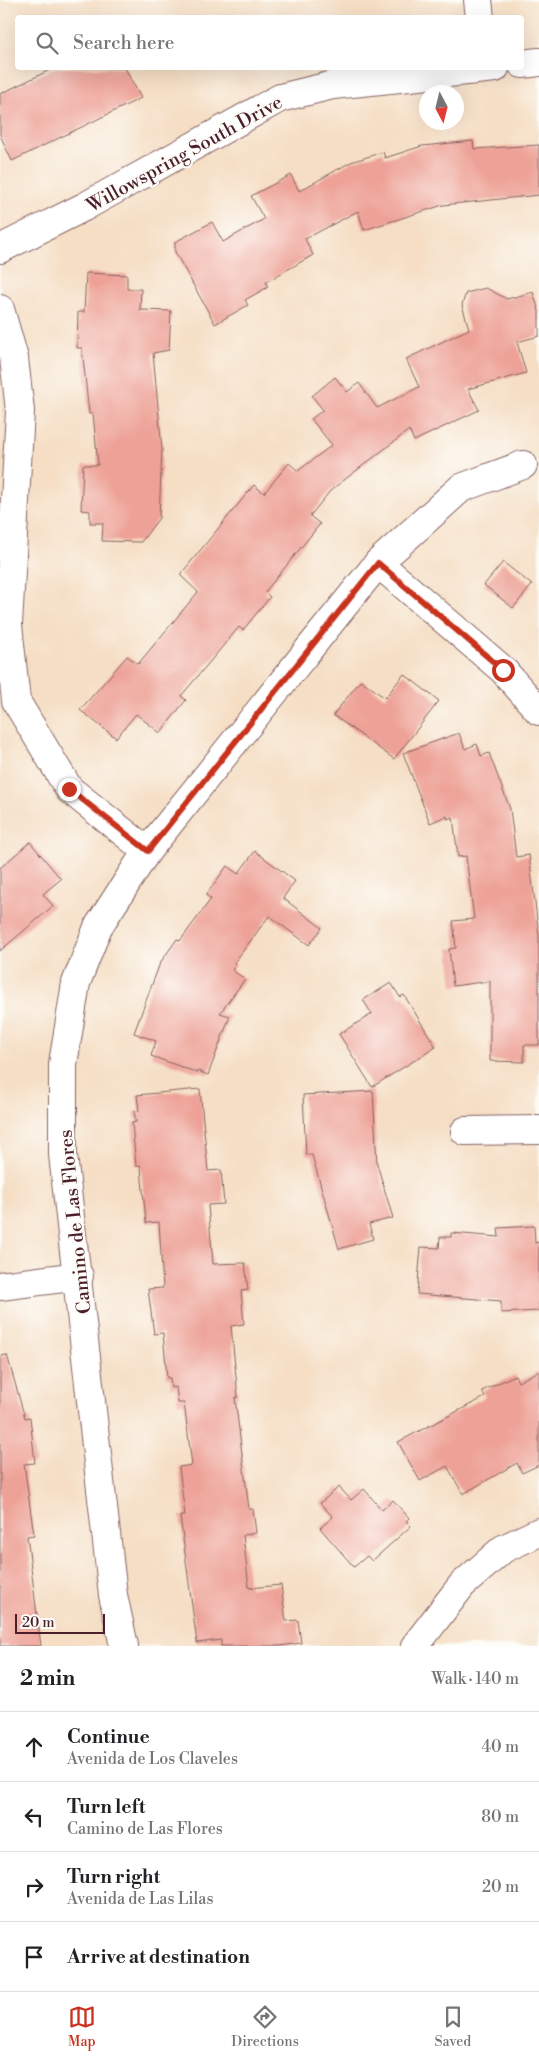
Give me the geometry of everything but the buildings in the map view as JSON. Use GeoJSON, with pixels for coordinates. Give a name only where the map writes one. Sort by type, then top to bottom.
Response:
{"type":"FeatureCollection","features":[{"type":"Feature","properties":{"kind":"street"},"geometry":{"type":"LineString","coordinates":[[478,0],[480,15]]}},
{"type":"Feature","properties":{"kind":"street"},"geometry":{"type":"LineString","coordinates":[[524,64],[539,62]]}},
{"type":"Feature","properties":{"kind":"street","name":"Willowspring South Drive"},"geometry":{"type":"LineString","coordinates":[[0,249],[84,207],[280,98],[333,85],[471,70]]}},
{"type":"Feature","properties":{"kind":"street"},"geometry":{"type":"LineString","coordinates":[[0,309],[14,358],[20,411],[8,625],[16,701],[69,789],[148,851]]}},
{"type":"Feature","properties":{"kind":"street","name":"Camino de Las Flores"},"geometry":{"type":"LineString","coordinates":[[124,1646],[113,1595],[79,1276],[64,1155],[63,1064],[76,983],[95,935],[148,851],[378,563],[461,488],[522,465]]}},
{"type":"Feature","properties":{"kind":"street"},"geometry":{"type":"LineString","coordinates":[[378,563],[503,670],[539,710]]}},
{"type":"Feature","properties":{"kind":"street"},"geometry":{"type":"LineString","coordinates":[[465,1131],[539,1130]]}},
{"type":"Feature","properties":{"kind":"street"},"geometry":{"type":"LineString","coordinates":[[0,1286],[79,1276]]}},
{"type":"Feature","properties":{"kind":"street"},"geometry":{"type":"LineString","coordinates":[[415,1646],[462,1585],[503,1549],[539,1532]]}},
{"type":"Feature","properties":{"kind":"route"},"geometry":{"type":"LineString","coordinates":[[69,789],[148,851],[378,563],[503,670]]}}]}
